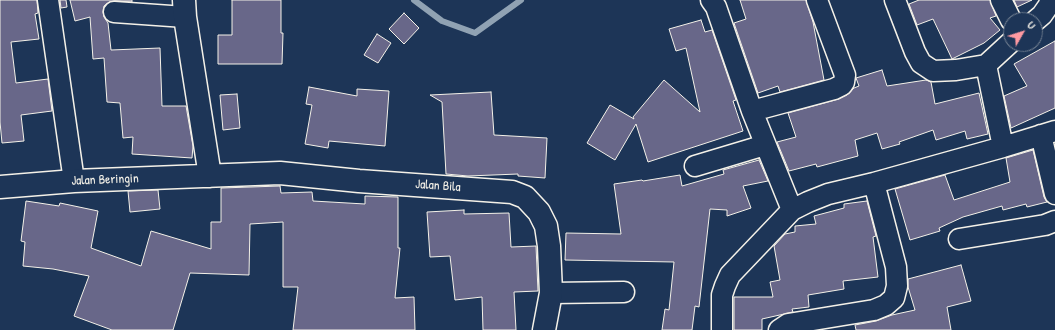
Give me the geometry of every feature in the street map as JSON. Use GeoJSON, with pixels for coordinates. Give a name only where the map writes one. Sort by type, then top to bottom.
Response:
{"type":"FeatureCollection","features":[{"type":"Feature","properties":{"kind":"street"},"geometry":{"type":"LineString","coordinates":[[48,0],[74,181]]}},
{"type":"Feature","properties":{"kind":"street"},"geometry":{"type":"LineString","coordinates":[[711,0],[716,7],[752,111],[792,210]]}},
{"type":"Feature","properties":{"kind":"street"},"geometry":{"type":"LineString","coordinates":[[752,111],[834,89],[842,85],[844,82],[845,74],[817,0]]}},
{"type":"Feature","properties":{"kind":"street"},"geometry":{"type":"LineString","coordinates":[[896,0],[915,52],[921,63],[933,71],[956,70],[986,65],[1003,49]]}},
{"type":"Feature","properties":{"kind":"street"},"geometry":{"type":"LineString","coordinates":[[1001,0],[1007,12]]}},
{"type":"Feature","properties":{"kind":"street"},"geometry":{"type":"LineString","coordinates":[[1043,14],[1049,5],[1050,0]]}},
{"type":"Feature","properties":{"kind":"street"},"geometry":{"type":"LineString","coordinates":[[114,12],[185,9],[210,176]]}},
{"type":"Feature","properties":{"kind":"street"},"geometry":{"type":"LineString","coordinates":[[986,65],[1003,147]]}},
{"type":"Feature","properties":{"kind":"street"},"geometry":{"type":"LineString","coordinates":[[722,330],[722,295],[730,275],[792,210],[808,202],[828,194],[874,183],[1048,133],[1055,194]]}},
{"type":"Feature","properties":{"kind":"street"},"geometry":{"type":"LineString","coordinates":[[695,166],[765,145]]}},
{"type":"Feature","properties":{"kind":"street","name":"Jalan Bila"},"geometry":{"type":"LineString","coordinates":[[210,176],[280,173],[359,181],[512,192],[525,197],[539,212],[546,226],[549,246],[550,293],[544,330]]}},
{"type":"Feature","properties":{"kind":"street","name":"Jalan Beringin"},"geometry":{"type":"LineString","coordinates":[[0,187],[74,181],[210,176]]}},
{"type":"Feature","properties":{"kind":"street"},"geometry":{"type":"LineString","coordinates":[[779,330],[788,324],[874,310],[886,305],[894,298],[897,286],[896,267],[874,183]]}},
{"type":"Feature","properties":{"kind":"street"},"geometry":{"type":"LineString","coordinates":[[960,239],[1045,225],[1055,221]]}},
{"type":"Feature","properties":{"kind":"street"},"geometry":{"type":"LineString","coordinates":[[550,293],[624,292]]}},
{"type":"Feature","properties":{"kind":"building"},"geometry":{"type":"Polygon","coordinates":[[[0,0],[37,0],[38,13],[35,14],[39,39],[11,42],[16,83],[48,79],[52,111],[21,115],[24,141],[2,143],[0,122],[0,0]]]}},
{"type":"Feature","properties":{"kind":"building"},"geometry":{"type":"Polygon","coordinates":[[[60,0],[66,0],[67,7],[61,8],[60,0]]]}},
{"type":"Feature","properties":{"kind":"building"},"geometry":{"type":"Polygon","coordinates":[[[70,0],[132,0],[132,2],[109,2],[104,6],[103,12],[108,23],[111,50],[160,48],[162,106],[186,106],[193,146],[192,158],[132,154],[133,137],[123,138],[120,103],[107,102],[104,58],[93,59],[90,17],[75,21],[70,0]]]}},
{"type":"Feature","properties":{"kind":"building"},"geometry":{"type":"Polygon","coordinates":[[[232,0],[281,0],[281,33],[283,33],[282,64],[218,64],[218,35],[232,35],[232,0]]]}},
{"type":"Feature","properties":{"kind":"building"},"geometry":{"type":"Polygon","coordinates":[[[740,0],[806,0],[813,22],[824,80],[780,92],[778,86],[758,93],[734,23],[746,19],[740,0]]]}},
{"type":"Feature","properties":{"kind":"building"},"geometry":{"type":"Polygon","coordinates":[[[919,0],[990,0],[996,16],[990,18],[1000,30],[984,43],[952,59],[933,19],[917,25],[909,4],[919,0]]]}},
{"type":"Feature","properties":{"kind":"building"},"geometry":{"type":"Polygon","coordinates":[[[1014,0],[1032,0],[1017,7],[1014,0]]]}},
{"type":"Feature","properties":{"kind":"building"},"geometry":{"type":"Polygon","coordinates":[[[404,13],[419,28],[404,44],[389,29],[404,13]]]}},
{"type":"Feature","properties":{"kind":"building"},"geometry":{"type":"Polygon","coordinates":[[[701,20],[705,32],[712,30],[736,100],[733,101],[743,131],[648,162],[636,124],[615,160],[587,143],[610,105],[634,119],[633,117],[664,80],[700,112],[686,48],[676,51],[669,29],[701,20]]]}},
{"type":"Feature","properties":{"kind":"building"},"geometry":{"type":"Polygon","coordinates":[[[377,34],[391,43],[378,63],[364,55],[377,34]]]}},
{"type":"Feature","properties":{"kind":"building"},"geometry":{"type":"Polygon","coordinates":[[[1055,41],[1055,108],[1011,128],[1004,96],[1027,86],[1014,64],[1035,52],[1043,52],[1043,48],[1055,41]]]}},
{"type":"Feature","properties":{"kind":"building"},"geometry":{"type":"Polygon","coordinates":[[[882,70],[887,86],[926,80],[931,82],[935,104],[979,93],[988,134],[967,139],[965,131],[936,140],[933,130],[899,142],[900,144],[882,149],[877,133],[855,140],[858,156],[817,167],[816,164],[789,171],[777,142],[796,137],[788,113],[839,99],[859,86],[856,78],[882,70]]]}},
{"type":"Feature","properties":{"kind":"building"},"geometry":{"type":"Polygon","coordinates":[[[309,87],[357,96],[357,89],[389,91],[385,146],[329,141],[328,148],[305,144],[312,105],[306,104],[309,87]]]}},
{"type":"Feature","properties":{"kind":"building"},"geometry":{"type":"Polygon","coordinates":[[[491,92],[494,135],[547,138],[545,178],[518,176],[518,174],[468,176],[446,174],[442,102],[430,95],[491,92]]]}},
{"type":"Feature","properties":{"kind":"building"},"geometry":{"type":"Polygon","coordinates":[[[237,94],[240,128],[223,130],[220,95],[237,94]]]}},
{"type":"Feature","properties":{"kind":"building"},"geometry":{"type":"Polygon","coordinates":[[[1033,150],[1044,197],[1047,202],[1027,207],[1026,204],[1003,210],[1002,206],[963,217],[939,228],[940,231],[910,240],[895,189],[945,175],[954,200],[1010,182],[1006,158],[1033,150]]]}},
{"type":"Feature","properties":{"kind":"building"},"geometry":{"type":"Polygon","coordinates":[[[759,160],[768,181],[743,186],[751,208],[727,216],[727,210],[710,209],[699,307],[695,306],[692,330],[662,330],[665,309],[669,310],[674,262],[565,260],[566,233],[621,234],[614,184],[680,175],[682,186],[724,174],[723,170],[759,160]]]}},
{"type":"Feature","properties":{"kind":"building"},"geometry":{"type":"Polygon","coordinates":[[[280,186],[281,193],[312,192],[313,201],[365,204],[365,196],[398,197],[398,248],[400,248],[395,298],[414,297],[415,330],[293,330],[298,287],[283,287],[283,222],[250,224],[249,275],[190,273],[173,330],[112,330],[74,316],[89,276],[53,269],[23,266],[25,242],[21,241],[26,201],[59,206],[60,203],[98,211],[91,248],[141,266],[151,231],[211,249],[211,222],[221,222],[221,188],[280,186]]]}},
{"type":"Feature","properties":{"kind":"building"},"geometry":{"type":"Polygon","coordinates":[[[158,190],[160,209],[130,212],[128,191],[158,190]]]}},
{"type":"Feature","properties":{"kind":"building"},"geometry":{"type":"Polygon","coordinates":[[[867,201],[876,236],[873,237],[878,277],[843,281],[844,289],[808,295],[809,307],[792,309],[793,312],[762,319],[762,330],[734,330],[734,297],[773,297],[770,282],[780,280],[774,246],[785,234],[795,232],[795,226],[816,224],[814,216],[844,208],[844,204],[867,201]]]}},
{"type":"Feature","properties":{"kind":"building"},"geometry":{"type":"Polygon","coordinates":[[[464,210],[464,214],[509,213],[511,247],[536,246],[538,291],[514,292],[516,330],[483,330],[482,297],[455,300],[450,256],[430,257],[427,212],[464,210]]]}},
{"type":"Feature","properties":{"kind":"building"},"geometry":{"type":"Polygon","coordinates":[[[961,265],[971,301],[947,307],[951,330],[856,330],[855,325],[876,321],[892,315],[915,310],[908,287],[908,279],[961,265]]]}},
{"type":"Feature","properties":{"kind":"waterway"},"geometry":{"type":"LineString","coordinates":[[414,0],[442,21],[475,33],[521,0]]}}]}
